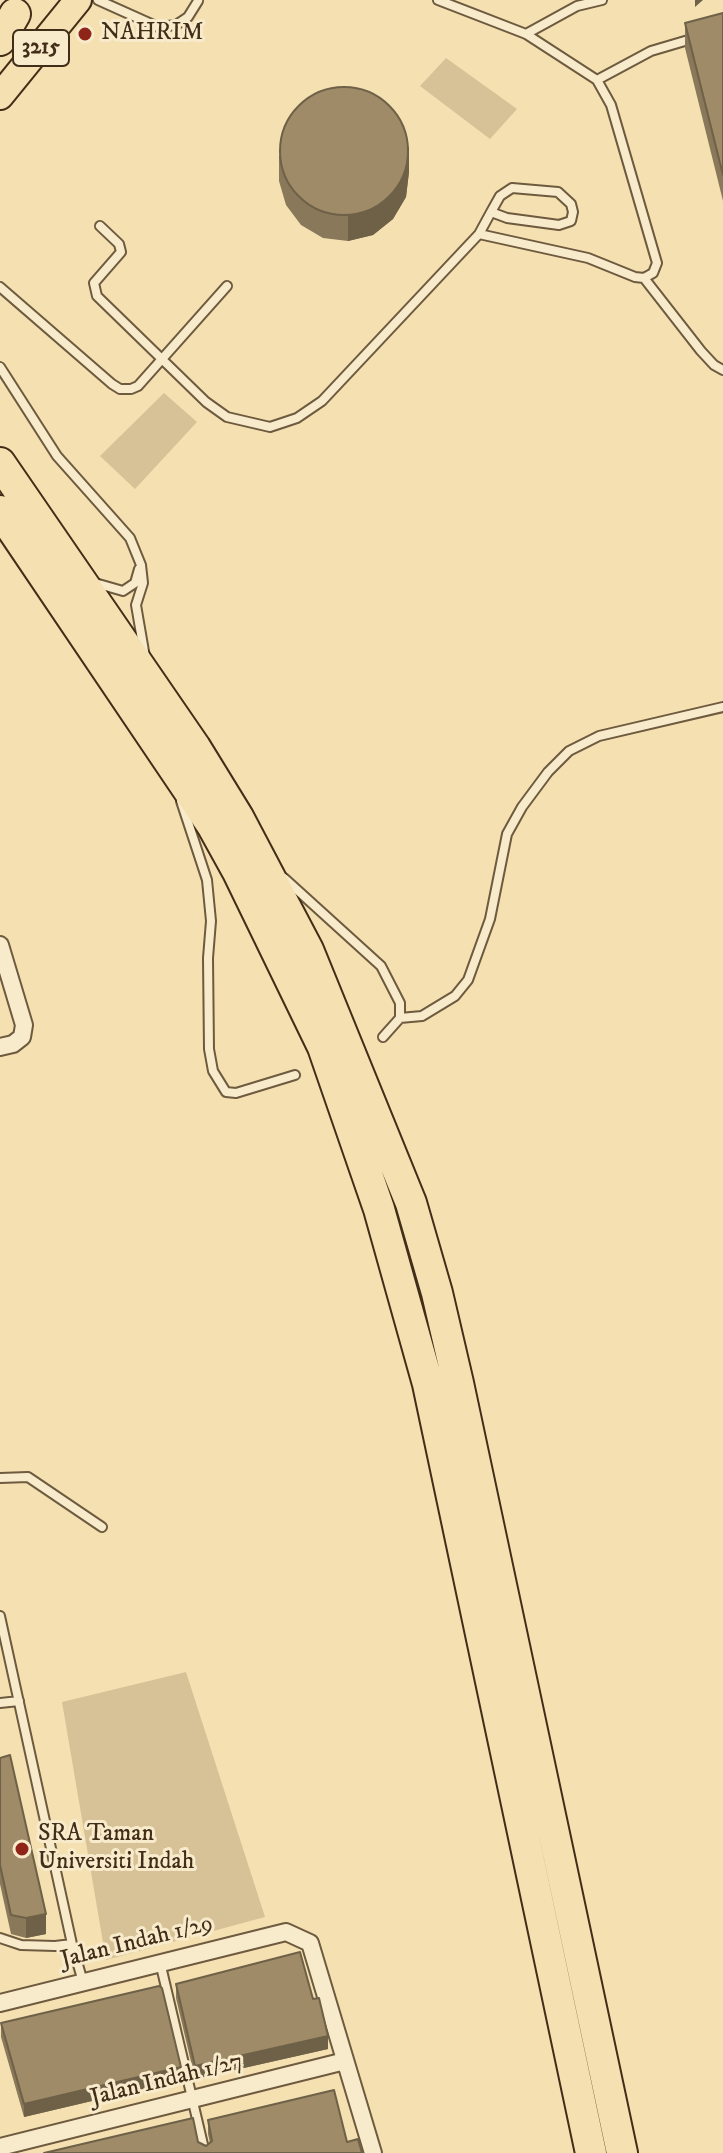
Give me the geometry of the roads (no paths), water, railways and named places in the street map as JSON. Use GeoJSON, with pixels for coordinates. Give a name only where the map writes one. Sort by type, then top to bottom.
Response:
{"type":"FeatureCollection","features":[{"type":"Feature","properties":{"kind":"highway","name":"3215"},"geometry":{"type":"LineString","coordinates":[[0,40],[14,14]]}},
{"type":"Feature","properties":{"kind":"highway"},"geometry":{"type":"LineString","coordinates":[[0,463],[238,817],[308,950],[411,1203],[458,1383],[622,2153]]}},
{"type":"Feature","properties":{"kind":"highway"},"geometry":{"type":"LineString","coordinates":[[0,511],[212,825],[323,1047],[379,1209],[428,1384],[591,2153]]}},
{"type":"Feature","properties":{"kind":"main road","name":"3215"},"geometry":{"type":"LineString","coordinates":[[0,96],[78,0]]}},
{"type":"Feature","properties":{"kind":"street"},"geometry":{"type":"LineString","coordinates":[[0,945],[24,1025],[22,1037],[13,1044],[0,1047]]}},
{"type":"Feature","properties":{"kind":"street","name":"Jalan Indah 1/29"},"geometry":{"type":"LineString","coordinates":[[0,2003],[286,1932],[310,1943],[345,2061]]}},
{"type":"Feature","properties":{"kind":"street"},"geometry":{"type":"LineString","coordinates":[[345,2061],[373,2153]]}},
{"type":"Feature","properties":{"kind":"street","name":"Jalan Indah 1/27"},"geometry":{"type":"LineString","coordinates":[[0,2147],[345,2061]]}},
{"type":"Feature","properties":{"kind":"lane"},"geometry":{"type":"LineString","coordinates":[[98,0],[158,27],[176,25],[188,17],[198,0]]}},
{"type":"Feature","properties":{"kind":"lane"},"geometry":{"type":"LineString","coordinates":[[438,0],[526,34],[597,80],[611,105],[657,263],[653,273],[644,278],[635,277],[588,258],[479,234]]}},
{"type":"Feature","properties":{"kind":"lane"},"geometry":{"type":"LineString","coordinates":[[526,34],[577,6],[602,0]]}},
{"type":"Feature","properties":{"kind":"lane"},"geometry":{"type":"LineString","coordinates":[[597,80],[651,51],[709,34]]}},
{"type":"Feature","properties":{"kind":"lane"},"geometry":{"type":"LineString","coordinates":[[100,226],[119,244],[121,252],[94,283],[94,291],[161,361],[206,402],[227,417],[270,427],[297,418],[322,401],[479,234],[491,212],[500,196],[512,188],[558,192],[571,204],[573,212],[571,221],[559,225],[507,218],[491,212]]}},
{"type":"Feature","properties":{"kind":"lane"},"geometry":{"type":"LineString","coordinates":[[644,278],[701,351],[723,370]]}},
{"type":"Feature","properties":{"kind":"lane"},"geometry":{"type":"LineString","coordinates":[[0,287],[120,389],[138,386],[227,286]]}},
{"type":"Feature","properties":{"kind":"lane"},"geometry":{"type":"LineString","coordinates":[[0,367],[57,456],[130,538],[141,565],[143,583],[136,605],[149,681]]}},
{"type":"Feature","properties":{"kind":"lane"},"geometry":{"type":"LineString","coordinates":[[77,577],[123,591],[135,583],[141,565]]}},
{"type":"Feature","properties":{"kind":"lane"},"geometry":{"type":"LineString","coordinates":[[400,1018],[422,1016],[432,1011],[455,996],[468,980],[490,919],[507,834],[548,772],[569,751],[599,736],[723,707]]}},
{"type":"Feature","properties":{"kind":"lane"},"geometry":{"type":"LineString","coordinates":[[164,750],[207,880],[211,921],[208,958],[209,1049],[213,1071],[226,1092],[236,1093],[295,1075]]}},
{"type":"Feature","properties":{"kind":"lane"},"geometry":{"type":"LineString","coordinates":[[238,817],[286,880],[381,966],[400,1003],[400,1018],[383,1037]]}},
{"type":"Feature","properties":{"kind":"lane"},"geometry":{"type":"LineString","coordinates":[[0,1478],[28,1477],[102,1527]]}},
{"type":"Feature","properties":{"kind":"lane"},"geometry":{"type":"LineString","coordinates":[[0,1616],[83,1982]]}},
{"type":"Feature","properties":{"kind":"lane"},"geometry":{"type":"LineString","coordinates":[[0,1703],[19,1701]]}},
{"type":"Feature","properties":{"kind":"lane"},"geometry":{"type":"LineString","coordinates":[[0,1938],[21,1945],[72,1944]]}},
{"type":"Feature","properties":{"kind":"lane"},"geometry":{"type":"LineString","coordinates":[[160,1962],[205,2153]]}},
{"type":"Feature","properties":{"kind":"place","name":"NAHRIM"},"geometry":{"type":"Point","coordinates":[85,34]}},
{"type":"Feature","properties":{"kind":"place","name":"SRA Taman Universiti Indah"},"geometry":{"type":"Point","coordinates":[22,1849]}}]}
